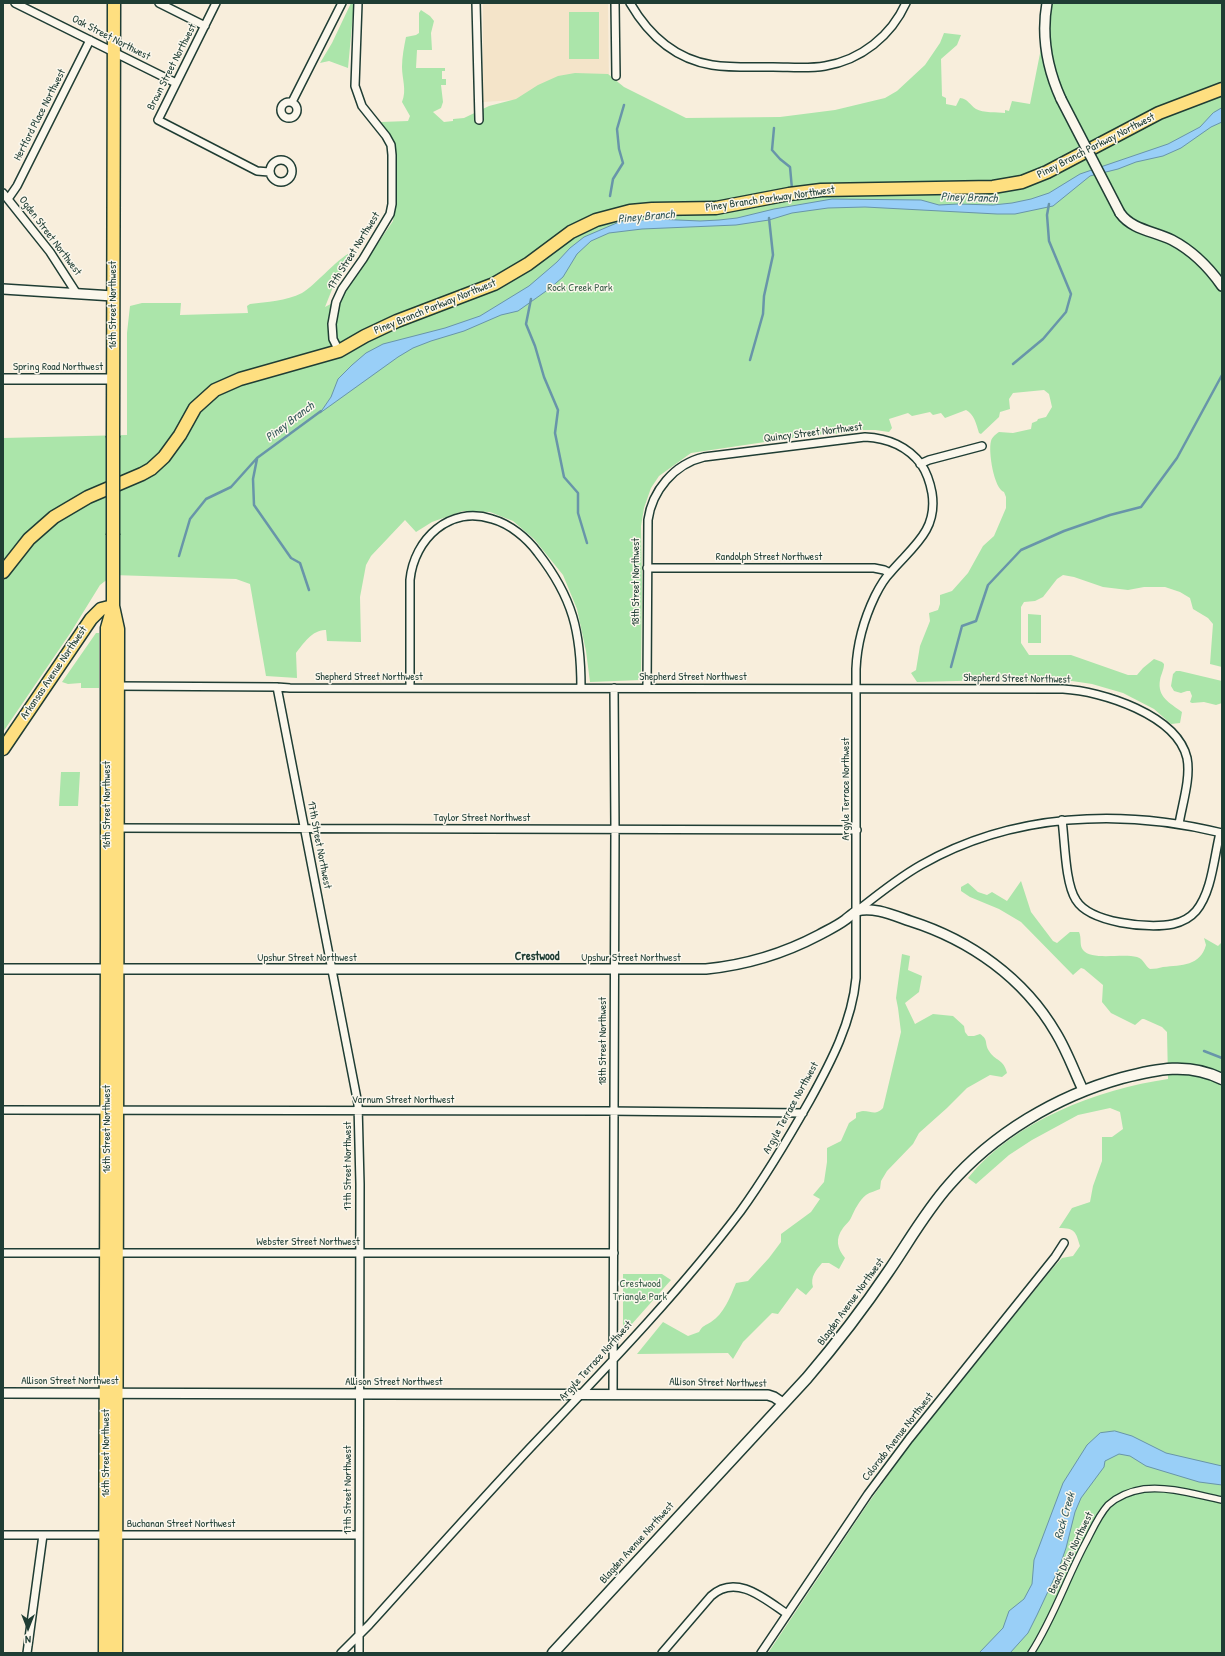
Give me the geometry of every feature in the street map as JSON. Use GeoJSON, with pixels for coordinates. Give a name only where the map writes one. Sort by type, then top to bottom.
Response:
{"type":"FeatureCollection","features":[{"type":"Feature","properties":{"kind":"main road","name":"16th Street Northwest"},"geometry":{"type":"LineString","coordinates":[[105,1653],[110,1535],[112,1253],[112,686],[107,628],[113,606],[114,3]]}},
{"type":"Feature","properties":{"kind":"main road","name":"Piney Branch Parkway Northwest"},"geometry":{"type":"LineString","coordinates":[[3,572],[29,539],[54,517],[88,497],[151,469],[164,457],[180,435],[195,408],[215,390],[240,379],[339,351],[391,323],[494,284],[528,264],[577,229],[596,220],[616,214],[645,209],[716,208],[789,194],[831,189],[985,188],[1008,185],[1030,179],[1047,172],[1159,113],[1222,89]]}},
{"type":"Feature","properties":{"kind":"main road","name":"Arkansas Avenue Northwest"},"geometry":{"type":"LineString","coordinates":[[3,749],[91,619],[101,609],[113,606]]}},
{"type":"Feature","properties":{"kind":"main road","name":"Blagden Avenue Northwest"},"geometry":{"type":"LineString","coordinates":[[553,1653],[783,1404],[836,1343],[888,1273],[923,1218],[956,1177],[982,1152],[1032,1117],[1083,1090],[1138,1074],[1170,1068],[1194,1069],[1222,1079]]}},
{"type":"Feature","properties":{"kind":"main road","name":"16th Street Northwest"},"geometry":{"type":"LineString","coordinates":[[110,1535],[116,1653]]}},
{"type":"Feature","properties":{"kind":"street","name":"Oak Street Northwest"},"geometry":{"type":"LineString","coordinates":[[14,3],[176,83]]}},
{"type":"Feature","properties":{"kind":"street"},"geometry":{"type":"LineString","coordinates":[[159,3],[205,26]]}},
{"type":"Feature","properties":{"kind":"street","name":"Brown Street Northwest"},"geometry":{"type":"LineString","coordinates":[[216,3],[158,120],[257,170],[269,172]]}},
{"type":"Feature","properties":{"kind":"street"},"geometry":{"type":"LineString","coordinates":[[292,102],[342,3]]}},
{"type":"Feature","properties":{"kind":"street","name":"17th Street Northwest"},"geometry":{"type":"LineString","coordinates":[[339,351],[334,339],[332,324],[336,302],[342,289],[363,259],[390,214],[392,204],[392,155],[390,145],[386,136],[362,106],[355,86],[358,3]]}},
{"type":"Feature","properties":{"kind":"street"},"geometry":{"type":"LineString","coordinates":[[476,3],[479,120]]}},
{"type":"Feature","properties":{"kind":"street"},"geometry":{"type":"LineString","coordinates":[[615,3],[616,76]]}},
{"type":"Feature","properties":{"kind":"street"},"geometry":{"type":"LineString","coordinates":[[630,3],[651,33],[674,51],[700,62],[718,66],[736,67],[818,67],[849,59],[870,47],[886,34],[896,22],[906,3]]}},
{"type":"Feature","properties":{"kind":"street"},"geometry":{"type":"LineString","coordinates":[[1046,3],[1044,28],[1047,59],[1053,81],[1120,213],[1133,225],[1164,236],[1189,250],[1208,267],[1222,286]]}},
{"type":"Feature","properties":{"kind":"street","name":"Hertford Place Northwest"},"geometry":{"type":"LineString","coordinates":[[5,196],[17,186],[90,40]]}},
{"type":"Feature","properties":{"kind":"street","name":"Ogden Street Northwest"},"geometry":{"type":"LineString","coordinates":[[5,196],[50,252],[77,294]]}},
{"type":"Feature","properties":{"kind":"street"},"geometry":{"type":"LineString","coordinates":[[3,289],[113,296]]}},
{"type":"Feature","properties":{"kind":"street","name":"Spring Road Northwest"},"geometry":{"type":"LineString","coordinates":[[3,379],[113,379]]}},
{"type":"Feature","properties":{"kind":"street","name":"Quincy Street Northwest"},"geometry":{"type":"LineString","coordinates":[[666,480],[682,466],[701,458],[857,438],[878,438],[889,441],[908,451],[920,464]]}},
{"type":"Feature","properties":{"kind":"street"},"geometry":{"type":"LineString","coordinates":[[920,464],[929,460],[982,446]]}},
{"type":"Feature","properties":{"kind":"street","name":"Argyle Terrace Northwest"},"geometry":{"type":"LineString","coordinates":[[341,1653],[580,1395],[680,1284],[740,1212],[774,1162],[825,1072],[842,1035],[850,1010],[856,978],[857,656],[863,627],[875,596],[890,573],[919,542],[930,521],[932,507],[931,489],[927,475],[920,464]]}},
{"type":"Feature","properties":{"kind":"street","name":"18th Street Northwest"},"geometry":{"type":"LineString","coordinates":[[647,688],[647,531],[649,512],[654,498],[666,480]]}},
{"type":"Feature","properties":{"kind":"street"},"geometry":{"type":"LineString","coordinates":[[410,688],[410,580],[416,555],[425,539],[439,526],[454,519],[476,516],[492,519],[520,535],[538,553],[555,578],[571,610],[577,632],[580,654],[581,688]]}},
{"type":"Feature","properties":{"kind":"street","name":"Randolph Street Northwest"},"geometry":{"type":"LineString","coordinates":[[647,568],[874,568],[890,573]]}},
{"type":"Feature","properties":{"kind":"street","name":"Shepherd Street Northwest"},"geometry":{"type":"LineString","coordinates":[[112,686],[277,686],[290,688],[1068,689],[1100,695],[1125,703],[1142,711],[1162,725],[1174,736],[1185,752],[1188,766],[1188,774],[1179,824]]}},
{"type":"Feature","properties":{"kind":"street","name":"17th Street Northwest"},"geometry":{"type":"LineString","coordinates":[[277,686],[359,1111],[359,1653]]}},
{"type":"Feature","properties":{"kind":"street","name":"18th Street Northwest"},"geometry":{"type":"LineString","coordinates":[[613,1395],[614,688]]}},
{"type":"Feature","properties":{"kind":"street","name":"Upshur Street Northwest"},"geometry":{"type":"LineString","coordinates":[[3,969],[706,969],[747,963],[798,946],[832,928],[919,866],[957,847],[1007,830],[1036,823],[1062,820],[1113,818],[1179,824],[1221,833]]}},
{"type":"Feature","properties":{"kind":"street"},"geometry":{"type":"LineString","coordinates":[[1062,820],[1070,884],[1072,893],[1081,907],[1093,915],[1104,919],[1144,925],[1164,926],[1175,924],[1188,918],[1195,912],[1207,891],[1221,833]]}},
{"type":"Feature","properties":{"kind":"street","name":"Taylor Street Northwest"},"geometry":{"type":"LineString","coordinates":[[112,828],[857,830]]}},
{"type":"Feature","properties":{"kind":"street"},"geometry":{"type":"LineString","coordinates":[[857,911],[874,911],[934,929],[964,944],[999,967],[1026,993],[1050,1023],[1069,1057],[1083,1090]]}},
{"type":"Feature","properties":{"kind":"street","name":"Varnum Street Northwest"},"geometry":{"type":"LineString","coordinates":[[3,1110],[614,1111],[803,1113]]}},
{"type":"Feature","properties":{"kind":"street","name":"Colorado Avenue Northwest"},"geometry":{"type":"LineString","coordinates":[[761,1653],[868,1494],[909,1438],[1055,1257],[1064,1243]]}},
{"type":"Feature","properties":{"kind":"street","name":"Webster Street Northwest"},"geometry":{"type":"LineString","coordinates":[[3,1253],[614,1253]]}},
{"type":"Feature","properties":{"kind":"street","name":"Allison Street Northwest"},"geometry":{"type":"LineString","coordinates":[[3,1393],[768,1395],[774,1397],[783,1404]]}},
{"type":"Feature","properties":{"kind":"street","name":"Beach Drive Northwest"},"geometry":{"type":"LineString","coordinates":[[1031,1653],[1050,1619],[1074,1565],[1097,1520],[1109,1504],[1128,1493],[1151,1489],[1177,1491],[1222,1500]]}},
{"type":"Feature","properties":{"kind":"street","name":"Buchanan Street Northwest"},"geometry":{"type":"LineString","coordinates":[[3,1534],[358,1535]]}},
{"type":"Feature","properties":{"kind":"street"},"geometry":{"type":"LineString","coordinates":[[27,1653],[43,1534]]}},
{"type":"Feature","properties":{"kind":"street"},"geometry":{"type":"LineString","coordinates":[[662,1653],[711,1596],[717,1591],[725,1588],[739,1587],[749,1589],[787,1614]]}},
{"type":"Feature","properties":{"kind":"shaded area"},"geometry":{"type":"Polygon","coordinates":[[[483,3],[608,3],[609,80],[515,100],[483,102],[483,3]]]}},
{"type":"Feature","properties":{"kind":"green space"},"geometry":{"type":"Polygon","coordinates":[[[351,3],[354,4],[348,68],[329,61],[320,63],[332,43],[351,3]]]}},
{"type":"Feature","properties":{"kind":"green space","name":"Rock Creek Park"},"geometry":{"type":"Polygon","coordinates":[[[1050,3],[1222,3],[1222,667],[1210,664],[1213,624],[1208,618],[1193,609],[1190,598],[1180,592],[1165,587],[1144,587],[1128,590],[1103,587],[1074,577],[1063,575],[1057,579],[1043,597],[1035,601],[1024,602],[1021,607],[1021,643],[1029,655],[1071,655],[1128,675],[1137,675],[1154,659],[1162,662],[1164,664],[1164,668],[1160,680],[1160,691],[1165,699],[1182,712],[1180,723],[1171,724],[1154,709],[1123,693],[1092,684],[1072,681],[996,680],[917,682],[911,673],[916,670],[920,646],[930,621],[929,613],[938,610],[940,595],[952,591],[968,573],[983,546],[994,536],[1006,508],[1006,497],[1004,492],[997,484],[991,461],[990,446],[992,440],[999,432],[1013,433],[1031,429],[1032,423],[1038,419],[1046,417],[1052,407],[1049,394],[1044,390],[1013,393],[1009,399],[1010,409],[1000,412],[999,417],[981,434],[979,433],[973,416],[966,410],[945,418],[941,413],[933,415],[930,412],[912,416],[908,413],[889,419],[892,428],[889,432],[875,430],[852,430],[851,433],[812,435],[691,453],[659,476],[651,488],[644,508],[641,526],[641,680],[590,682],[586,651],[577,609],[563,575],[534,539],[513,521],[490,512],[463,511],[432,522],[416,532],[405,520],[371,556],[366,565],[360,597],[361,642],[327,641],[326,630],[321,630],[313,634],[296,653],[297,678],[266,676],[250,584],[236,579],[113,575],[100,585],[71,632],[3,732],[3,438],[127,435],[127,333],[130,306],[142,303],[181,303],[180,315],[248,313],[247,306],[250,304],[270,302],[296,296],[302,293],[342,258],[353,252],[351,259],[333,287],[325,307],[340,299],[393,221],[396,191],[395,151],[381,122],[408,121],[410,116],[402,102],[404,89],[402,60],[406,37],[419,33],[419,13],[421,10],[430,16],[434,21],[431,33],[432,50],[417,50],[416,68],[445,68],[445,71],[442,71],[442,79],[446,79],[446,85],[441,85],[443,102],[441,108],[433,112],[444,122],[464,118],[489,106],[516,99],[538,85],[558,76],[575,73],[608,74],[624,87],[686,118],[780,117],[835,110],[885,98],[897,91],[925,65],[940,43],[944,33],[961,35],[957,45],[941,59],[942,96],[946,98],[946,104],[956,106],[960,98],[969,102],[979,110],[1005,113],[1005,110],[1009,111],[1012,101],[1030,104],[1050,3]]]}},
{"type":"Feature","properties":{"kind":"green space"},"geometry":{"type":"Polygon","coordinates":[[[569,12],[599,12],[599,59],[569,59],[569,12]]]}},
{"type":"Feature","properties":{"kind":"green space"},"geometry":{"type":"Polygon","coordinates":[[[1028,614],[1041,615],[1041,643],[1028,643],[1028,614]]]}},
{"type":"Feature","properties":{"kind":"green space"},"geometry":{"type":"Polygon","coordinates":[[[96,633],[99,633],[99,688],[81,688],[81,683],[68,684],[62,682],[96,633]]]}},
{"type":"Feature","properties":{"kind":"green space"},"geometry":{"type":"Polygon","coordinates":[[[1176,671],[1222,681],[1222,703],[1216,705],[1204,702],[1192,703],[1190,702],[1192,696],[1190,691],[1181,693],[1174,691],[1171,686],[1173,674],[1176,671]]]}},
{"type":"Feature","properties":{"kind":"green space"},"geometry":{"type":"Polygon","coordinates":[[[61,772],[80,772],[78,806],[59,806],[61,772]]]}},
{"type":"Feature","properties":{"kind":"green space"},"geometry":{"type":"Polygon","coordinates":[[[1021,881],[1031,912],[1053,941],[1057,943],[1070,932],[1079,932],[1083,950],[1093,955],[1137,957],[1141,959],[1150,969],[1154,969],[1183,965],[1195,961],[1203,952],[1206,945],[1204,938],[1218,946],[1222,942],[1222,1653],[768,1653],[867,1505],[909,1446],[1052,1269],[1062,1258],[1073,1256],[1080,1246],[1076,1234],[1072,1230],[1059,1228],[1072,1208],[1090,1202],[1093,1186],[1102,1161],[1102,1137],[1112,1137],[1123,1129],[1120,1112],[1110,1108],[1078,1115],[1032,1140],[1009,1155],[976,1184],[968,1178],[987,1158],[1009,1140],[1033,1124],[1059,1111],[1114,1091],[1168,1079],[1167,1032],[1162,1027],[1144,1019],[1135,1025],[1111,1013],[1102,1002],[1103,985],[1084,969],[1081,968],[1073,975],[1021,922],[999,909],[970,897],[961,891],[961,887],[968,883],[978,892],[987,895],[992,892],[1007,901],[1021,881]]]}},
{"type":"Feature","properties":{"kind":"green space"},"geometry":{"type":"Polygon","coordinates":[[[902,954],[910,956],[908,970],[922,976],[919,992],[905,1003],[915,1024],[933,1014],[953,1016],[964,1026],[965,1032],[968,1036],[980,1034],[983,1036],[989,1051],[1004,1065],[1007,1073],[1002,1077],[990,1075],[967,1088],[919,1133],[913,1144],[887,1171],[881,1181],[880,1189],[869,1193],[864,1197],[857,1205],[850,1219],[840,1232],[838,1243],[840,1251],[845,1258],[839,1269],[829,1263],[822,1263],[813,1277],[813,1287],[806,1295],[797,1288],[778,1314],[772,1313],[743,1342],[733,1359],[728,1353],[637,1354],[663,1322],[688,1336],[699,1332],[703,1327],[716,1319],[726,1305],[736,1283],[748,1281],[781,1242],[781,1234],[811,1212],[820,1199],[813,1195],[824,1182],[827,1162],[827,1148],[841,1141],[849,1123],[856,1118],[856,1113],[863,1111],[878,1112],[883,1108],[901,1032],[896,998],[902,954]]]}},
{"type":"Feature","properties":{"kind":"green space","name":"Crestwood Triangle Park"},"geometry":{"type":"Polygon","coordinates":[[[623,1274],[662,1274],[671,1280],[623,1334],[623,1274]]]}},
{"type":"Feature","properties":{"kind":"water"},"geometry":{"type":"Polygon","coordinates":[[[1222,108],[1222,122],[1211,127],[1181,148],[1163,156],[1136,162],[1118,169],[1090,176],[1053,206],[1015,214],[865,207],[828,208],[792,213],[769,220],[736,225],[642,229],[609,233],[591,241],[577,254],[563,277],[518,311],[501,315],[464,331],[413,348],[398,357],[320,413],[331,397],[338,379],[366,353],[383,344],[445,328],[480,316],[529,286],[584,237],[619,222],[656,219],[700,221],[719,220],[737,218],[774,209],[832,199],[921,200],[939,205],[993,205],[1012,203],[1049,193],[1080,174],[1168,144],[1200,127],[1213,113],[1222,108]]]}},
{"type":"Feature","properties":{"kind":"water","name":"Rock Creek"},"geometry":{"type":"Polygon","coordinates":[[[1115,1431],[1132,1436],[1166,1453],[1222,1466],[1222,1485],[1199,1482],[1146,1466],[1130,1456],[1119,1454],[1105,1461],[1104,1467],[1081,1498],[1075,1512],[1066,1548],[1059,1568],[1028,1633],[1010,1653],[979,1653],[1003,1628],[1009,1611],[1024,1599],[1032,1584],[1034,1560],[1063,1483],[1087,1445],[1100,1433],[1115,1431]]]}},
{"type":"Feature","properties":{"kind":"waterway"},"geometry":{"type":"LineString","coordinates":[[610,196],[613,179],[623,163],[619,149],[617,129],[624,105]]}},
{"type":"Feature","properties":{"kind":"waterway"},"geometry":{"type":"LineString","coordinates":[[774,128],[772,150],[790,167],[792,189]]}},
{"type":"Feature","properties":{"kind":"waterway"},"geometry":{"type":"LineString","coordinates":[[1013,364],[1043,339],[1066,312],[1071,294],[1049,241],[1047,215],[1049,204]]}},
{"type":"Feature","properties":{"kind":"waterway"},"geometry":{"type":"LineString","coordinates":[[750,360],[763,314],[764,296],[773,255],[769,218]]}},
{"type":"Feature","properties":{"kind":"waterway"},"geometry":{"type":"LineString","coordinates":[[531,299],[526,324],[535,346],[544,377],[558,410],[555,433],[564,477],[578,493],[578,513],[587,543]]}},
{"type":"Feature","properties":{"kind":"waterway"},"geometry":{"type":"LineString","coordinates":[[951,667],[962,626],[976,621],[988,585],[1021,550],[1064,531],[1110,515],[1141,507],[1177,458],[1222,375]]}},
{"type":"Feature","properties":{"kind":"waterway","name":"Piney Branch"},"geometry":{"type":"LineString","coordinates":[[179,556],[190,519],[206,499],[231,487],[257,458],[321,411]]}},
{"type":"Feature","properties":{"kind":"waterway"},"geometry":{"type":"LineString","coordinates":[[257,459],[253,479],[254,505],[291,558],[300,563],[309,590]]}},
{"type":"Feature","properties":{"kind":"waterway"},"geometry":{"type":"LineString","coordinates":[[1204,1051],[1222,1058]]}},
{"type":"Feature","properties":{"kind":"district","name":"Crestwood"},"geometry":{"type":"Point","coordinates":[537,957]}}]}
